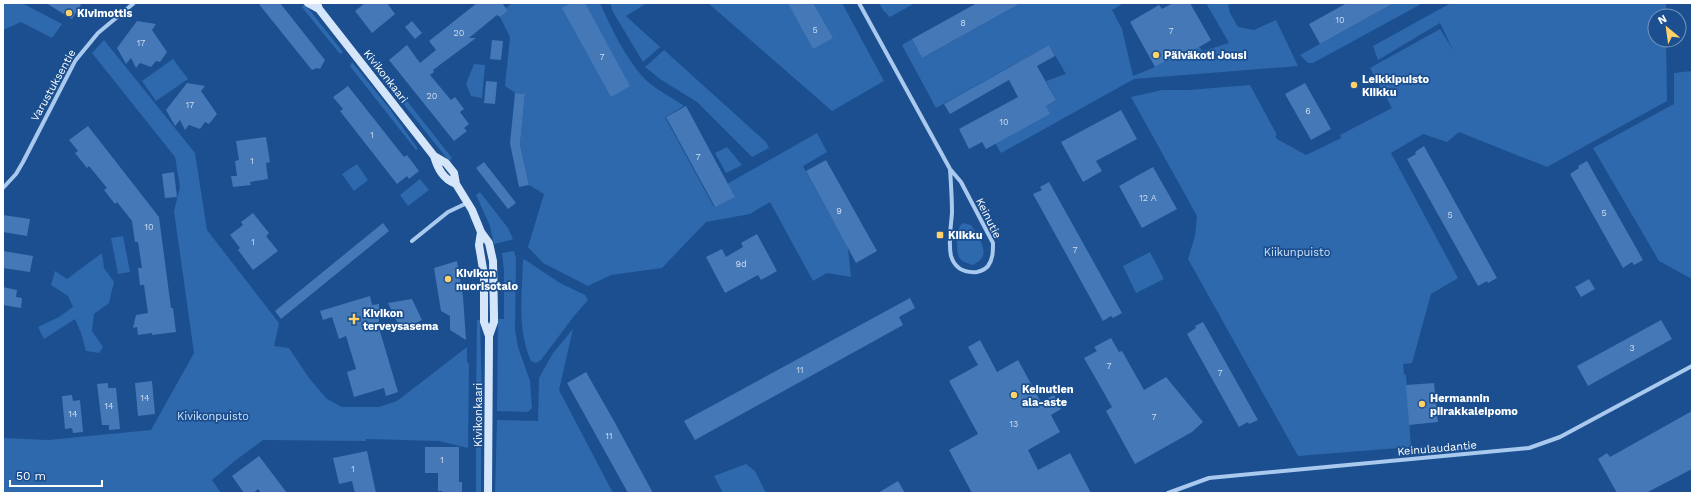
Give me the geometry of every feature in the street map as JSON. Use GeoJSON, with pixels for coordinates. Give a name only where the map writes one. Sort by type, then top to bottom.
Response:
{"type":"FeatureCollection","features":[{"type":"Feature","properties":{"kind":"street","name":"Varustuksentie"},"geometry":{"type":"LineString","coordinates":[[3,188],[16,174],[23,162],[75,61],[98,33],[134,3]]}},
{"type":"Feature","properties":{"kind":"street","name":"Kivikonkaari"},"geometry":{"type":"LineString","coordinates":[[308,3],[318,6],[434,156],[446,163],[454,173],[456,184],[468,203],[481,232],[489,243],[493,261],[494,322],[489,336],[488,493]]}},
{"type":"Feature","properties":{"kind":"street","name":"Keinutie"},"geometry":{"type":"LineString","coordinates":[[859,3],[950,169],[961,182],[993,243],[993,254],[991,261],[987,268],[980,271],[969,273],[960,270],[954,264],[951,254],[952,211],[950,169]]}},
{"type":"Feature","properties":{"kind":"street"},"geometry":{"type":"LineString","coordinates":[[412,241],[448,212],[468,203]]}},
{"type":"Feature","properties":{"kind":"street","name":"Keinulaudantie"},"geometry":{"type":"LineString","coordinates":[[1168,493],[1208,478],[1529,448],[1560,437],[1692,366]]}},
{"type":"Feature","properties":{"kind":"green space"},"geometry":{"type":"Polygon","coordinates":[[[3,3],[22,3],[62,24],[52,38],[21,22],[3,30],[3,3]]]}},
{"type":"Feature","properties":{"kind":"green space"},"geometry":{"type":"Polygon","coordinates":[[[304,3],[343,52],[340,54],[305,11],[302,7],[304,3]]]}},
{"type":"Feature","properties":{"kind":"green space"},"geometry":{"type":"Polygon","coordinates":[[[512,3],[600,3],[621,45],[641,74],[652,85],[684,106],[665,117],[714,207],[734,196],[727,184],[817,133],[827,152],[803,166],[848,248],[851,277],[827,273],[813,281],[770,202],[750,214],[706,222],[662,268],[611,275],[588,286],[543,263],[528,247],[544,194],[529,185],[520,143],[525,94],[515,93],[505,86],[510,37],[500,17],[508,11],[506,8],[512,3]]]}},
{"type":"Feature","properties":{"kind":"green space"},"geometry":{"type":"Polygon","coordinates":[[[610,3],[647,3],[626,16],[660,47],[643,62],[613,12],[610,3]]]}},
{"type":"Feature","properties":{"kind":"green space"},"geometry":{"type":"Polygon","coordinates":[[[708,3],[842,3],[884,81],[832,111],[708,3]]]}},
{"type":"Feature","properties":{"kind":"green space"},"geometry":{"type":"Polygon","coordinates":[[[879,3],[915,3],[890,17],[879,3]]]}},
{"type":"Feature","properties":{"kind":"green space"},"geometry":{"type":"Polygon","coordinates":[[[1021,3],[1124,3],[1112,10],[1122,29],[1133,76],[1155,67],[1184,51],[1186,55],[1199,47],[1203,51],[1229,43],[1206,3],[1228,3],[1230,13],[1238,27],[1254,30],[1276,20],[1298,66],[1134,79],[1001,153],[995,143],[1056,100],[1046,81],[1066,74],[1049,45],[936,108],[902,45],[912,39],[922,58],[1021,3]]]}},
{"type":"Feature","properties":{"kind":"green space"},"geometry":{"type":"Polygon","coordinates":[[[1394,3],[1423,3],[1313,63],[1308,63],[1300,55],[1394,3]]]}},
{"type":"Feature","properties":{"kind":"green space","name":"Kiikunpuisto"},"geometry":{"type":"Polygon","coordinates":[[[1451,3],[1666,3],[1666,8],[1647,8],[1647,48],[1666,48],[1667,101],[1547,167],[1459,132],[1447,142],[1423,134],[1391,153],[1458,278],[1431,294],[1412,363],[1403,364],[1404,374],[1406,375],[1411,447],[1298,456],[1188,259],[1195,236],[1197,216],[1131,97],[1162,90],[1188,90],[1250,85],[1277,135],[1275,136],[1277,139],[1306,155],[1341,138],[1340,135],[1392,108],[1370,68],[1440,29],[1453,50],[1440,23],[1378,60],[1373,46],[1451,3]]]}},
{"type":"Feature","properties":{"kind":"green space","name":"Kivikonpuisto"},"geometry":{"type":"Polygon","coordinates":[[[104,40],[195,153],[207,230],[279,323],[274,346],[289,348],[309,378],[327,399],[342,407],[379,407],[397,401],[467,347],[467,361],[469,365],[468,448],[439,441],[366,439],[366,441],[263,440],[212,480],[221,493],[3,493],[3,438],[48,440],[151,430],[194,353],[174,211],[180,187],[175,157],[92,53],[104,40]]]}},
{"type":"Feature","properties":{"kind":"green space"},"geometry":{"type":"Polygon","coordinates":[[[664,50],[766,142],[769,148],[752,157],[697,102],[660,79],[645,67],[664,50]]]}},
{"type":"Feature","properties":{"kind":"green space"},"geometry":{"type":"Polygon","coordinates":[[[370,54],[452,158],[449,161],[366,57],[370,54]]]}},
{"type":"Feature","properties":{"kind":"green space"},"geometry":{"type":"Polygon","coordinates":[[[173,59],[188,79],[156,101],[142,81],[173,59]]]}},
{"type":"Feature","properties":{"kind":"green space"},"geometry":{"type":"Polygon","coordinates":[[[352,62],[390,109],[418,149],[416,150],[353,70],[350,66],[352,62]]]}},
{"type":"Feature","properties":{"kind":"green space"},"geometry":{"type":"Polygon","coordinates":[[[474,64],[485,65],[482,98],[471,96],[466,84],[474,64]]]}},
{"type":"Feature","properties":{"kind":"green space"},"geometry":{"type":"Polygon","coordinates":[[[1692,71],[1692,279],[1659,261],[1593,148],[1674,104],[1674,73],[1692,71]]]}},
{"type":"Feature","properties":{"kind":"green space"},"geometry":{"type":"Polygon","coordinates":[[[727,147],[742,165],[726,173],[715,153],[727,147]]]}},
{"type":"Feature","properties":{"kind":"green space"},"geometry":{"type":"Polygon","coordinates":[[[357,164],[368,180],[354,191],[342,174],[357,164]]]}},
{"type":"Feature","properties":{"kind":"green space"},"geometry":{"type":"Polygon","coordinates":[[[420,179],[429,190],[408,206],[400,195],[420,179]]]}},
{"type":"Feature","properties":{"kind":"green space"},"geometry":{"type":"Polygon","coordinates":[[[480,192],[508,228],[513,239],[494,244],[490,226],[476,195],[480,192]]]}},
{"type":"Feature","properties":{"kind":"green space"},"geometry":{"type":"Polygon","coordinates":[[[963,223],[971,225],[983,247],[982,257],[979,262],[972,265],[963,261],[958,254],[958,232],[963,223]]]}},
{"type":"Feature","properties":{"kind":"green space"},"geometry":{"type":"Polygon","coordinates":[[[123,236],[130,272],[118,274],[111,238],[123,236]]]}},
{"type":"Feature","properties":{"kind":"green space"},"geometry":{"type":"Polygon","coordinates":[[[514,251],[516,258],[515,330],[518,347],[530,381],[532,408],[528,412],[497,411],[498,319],[504,319],[504,270],[502,253],[514,251]]]}},
{"type":"Feature","properties":{"kind":"green space"},"geometry":{"type":"Polygon","coordinates":[[[1150,252],[1164,279],[1136,293],[1123,266],[1150,252]]]}},
{"type":"Feature","properties":{"kind":"green space"},"geometry":{"type":"Polygon","coordinates":[[[102,253],[104,268],[114,282],[109,303],[94,314],[92,331],[103,347],[99,353],[86,351],[75,319],[44,339],[38,327],[59,317],[73,307],[68,296],[51,285],[55,271],[67,279],[102,253]]]}},
{"type":"Feature","properties":{"kind":"green space"},"geometry":{"type":"Polygon","coordinates":[[[524,259],[560,283],[585,295],[588,300],[541,360],[536,363],[531,361],[522,324],[521,298],[524,259]]]}},
{"type":"Feature","properties":{"kind":"green space"},"geometry":{"type":"Polygon","coordinates":[[[477,320],[480,320],[482,401],[476,401],[477,320]]]}},
{"type":"Feature","properties":{"kind":"green space"},"geometry":{"type":"Polygon","coordinates":[[[573,329],[559,390],[613,493],[495,493],[497,420],[538,421],[539,378],[553,353],[573,329]]]}},
{"type":"Feature","properties":{"kind":"green space"},"geometry":{"type":"Polygon","coordinates":[[[476,430],[481,430],[481,493],[476,493],[476,430]]]}},
{"type":"Feature","properties":{"kind":"green space"},"geometry":{"type":"Polygon","coordinates":[[[746,464],[755,471],[766,493],[723,493],[714,476],[746,464]]]}},
{"type":"Feature","properties":{"kind":"building","name":"Kivimottis"},"geometry":{"type":"Polygon","coordinates":[[[46,3],[82,3],[72,19],[46,3]]]}},
{"type":"Feature","properties":{"kind":"building"},"geometry":{"type":"Polygon","coordinates":[[[258,3],[280,3],[325,60],[320,69],[317,68],[312,70],[258,3]]]}},
{"type":"Feature","properties":{"kind":"building"},"geometry":{"type":"Polygon","coordinates":[[[365,3],[387,3],[395,14],[372,33],[355,11],[365,3]]]}},
{"type":"Feature","properties":{"kind":"building"},"geometry":{"type":"Polygon","coordinates":[[[477,3],[502,3],[508,11],[500,17],[497,15],[469,38],[476,38],[433,70],[434,72],[430,75],[451,100],[455,97],[464,109],[460,112],[469,124],[464,128],[467,131],[454,141],[389,60],[407,45],[420,63],[436,50],[429,41],[477,3]]]}},
{"type":"Feature","properties":{"kind":"building"},"geometry":{"type":"Polygon","coordinates":[[[571,3],[585,3],[630,86],[611,97],[562,8],[571,3]]]}},
{"type":"Feature","properties":{"kind":"building"},"geometry":{"type":"Polygon","coordinates":[[[788,3],[813,3],[833,38],[813,49],[788,3]]]}},
{"type":"Feature","properties":{"kind":"building"},"geometry":{"type":"Polygon","coordinates":[[[977,3],[1021,3],[922,58],[912,39],[977,3]]]}},
{"type":"Feature","properties":{"kind":"building"},"geometry":{"type":"Polygon","coordinates":[[[1173,3],[1190,3],[1211,40],[1186,55],[1184,51],[1155,67],[1130,22],[1159,5],[1162,9],[1173,3]]]}},
{"type":"Feature","properties":{"kind":"building"},"geometry":{"type":"Polygon","coordinates":[[[1347,3],[1394,3],[1320,44],[1309,24],[1347,3]]]}},
{"type":"Feature","properties":{"kind":"building"},"geometry":{"type":"Polygon","coordinates":[[[137,21],[156,24],[152,30],[167,52],[160,62],[156,61],[151,67],[140,63],[136,68],[131,58],[126,64],[117,48],[137,21]]]}},
{"type":"Feature","properties":{"kind":"building"},"geometry":{"type":"Polygon","coordinates":[[[412,21],[422,33],[415,39],[405,27],[412,21]]]}},
{"type":"Feature","properties":{"kind":"building"},"geometry":{"type":"Polygon","coordinates":[[[492,40],[503,41],[501,60],[490,59],[492,40]]]}},
{"type":"Feature","properties":{"kind":"building"},"geometry":{"type":"Polygon","coordinates":[[[1049,45],[1055,56],[1037,66],[1056,100],[1046,106],[1050,114],[986,149],[982,142],[969,149],[959,129],[1018,97],[1009,80],[950,114],[944,104],[1049,45]]]}},
{"type":"Feature","properties":{"kind":"building"},"geometry":{"type":"Polygon","coordinates":[[[486,81],[497,82],[495,104],[484,103],[486,81]]]}},
{"type":"Feature","properties":{"kind":"building"},"geometry":{"type":"Polygon","coordinates":[[[187,83],[205,86],[201,91],[217,114],[209,124],[205,122],[200,129],[189,125],[185,130],[180,120],[175,126],[166,110],[187,83]]]}},
{"type":"Feature","properties":{"kind":"building"},"geometry":{"type":"Polygon","coordinates":[[[1305,83],[1331,129],[1311,140],[1285,94],[1305,83]]]}},
{"type":"Feature","properties":{"kind":"building"},"geometry":{"type":"Polygon","coordinates":[[[348,86],[404,157],[407,155],[419,171],[409,179],[407,176],[397,184],[340,111],[343,109],[333,97],[348,86]]]}},
{"type":"Feature","properties":{"kind":"building"},"geometry":{"type":"Polygon","coordinates":[[[515,93],[525,94],[520,144],[529,185],[519,187],[510,143],[515,93]]]}},
{"type":"Feature","properties":{"kind":"building"},"geometry":{"type":"Polygon","coordinates":[[[686,106],[735,197],[715,207],[666,117],[686,106]]]}},
{"type":"Feature","properties":{"kind":"building"},"geometry":{"type":"Polygon","coordinates":[[[1121,110],[1137,139],[1096,161],[1102,171],[1083,182],[1061,142],[1121,110]]]}},
{"type":"Feature","properties":{"kind":"building"},"geometry":{"type":"Polygon","coordinates":[[[88,126],[159,217],[171,308],[173,308],[176,332],[138,335],[137,327],[133,328],[136,315],[148,313],[144,285],[140,285],[138,268],[142,268],[138,242],[135,242],[132,221],[117,202],[115,204],[104,190],[107,188],[89,166],[87,168],[75,153],[78,151],[69,140],[88,126]]]}},
{"type":"Feature","properties":{"kind":"building"},"geometry":{"type":"Polygon","coordinates":[[[266,137],[270,162],[266,163],[268,179],[250,182],[251,185],[233,187],[231,176],[237,176],[235,161],[239,160],[236,141],[266,137]]]}},
{"type":"Feature","properties":{"kind":"building"},"geometry":{"type":"Polygon","coordinates":[[[1424,146],[1497,278],[1488,283],[1487,281],[1478,286],[1407,159],[1416,154],[1415,152],[1424,146]]]}},
{"type":"Feature","properties":{"kind":"building"},"geometry":{"type":"Polygon","coordinates":[[[826,160],[877,251],[856,263],[806,171],[826,160]]]}},
{"type":"Feature","properties":{"kind":"building"},"geometry":{"type":"Polygon","coordinates":[[[1587,161],[1643,260],[1634,265],[1632,262],[1623,268],[1570,174],[1579,168],[1578,166],[1587,161]]]}},
{"type":"Feature","properties":{"kind":"building"},"geometry":{"type":"Polygon","coordinates":[[[484,162],[516,203],[508,209],[476,168],[484,162]]]}},
{"type":"Feature","properties":{"kind":"building"},"geometry":{"type":"Polygon","coordinates":[[[1153,167],[1177,209],[1142,228],[1119,186],[1153,167]]]}},
{"type":"Feature","properties":{"kind":"building"},"geometry":{"type":"Polygon","coordinates":[[[174,172],[177,197],[165,198],[162,174],[174,172]]]}},
{"type":"Feature","properties":{"kind":"building"},"geometry":{"type":"Polygon","coordinates":[[[1049,182],[1122,313],[1113,318],[1111,316],[1103,321],[1033,194],[1042,190],[1040,187],[1049,182]]]}},
{"type":"Feature","properties":{"kind":"building"},"geometry":{"type":"Polygon","coordinates":[[[253,213],[269,233],[266,236],[278,251],[253,270],[238,250],[240,248],[230,235],[243,225],[241,222],[253,213]]]}},
{"type":"Feature","properties":{"kind":"building"},"geometry":{"type":"Polygon","coordinates":[[[3,215],[30,219],[27,236],[3,232],[3,215]]]}},
{"type":"Feature","properties":{"kind":"building"},"geometry":{"type":"Polygon","coordinates":[[[383,223],[389,231],[281,319],[275,311],[383,223]]]}},
{"type":"Feature","properties":{"kind":"building"},"geometry":{"type":"Polygon","coordinates":[[[757,234],[777,271],[761,280],[758,275],[725,293],[706,257],[722,249],[726,257],[743,247],[741,243],[757,234]]]}},
{"type":"Feature","properties":{"kind":"building"},"geometry":{"type":"Polygon","coordinates":[[[3,251],[33,256],[30,272],[3,268],[3,251]]]}},
{"type":"Feature","properties":{"kind":"building"},"geometry":{"type":"Polygon","coordinates":[[[457,261],[463,297],[466,340],[450,330],[450,316],[441,311],[434,268],[457,261]]]}},
{"type":"Feature","properties":{"kind":"building"},"geometry":{"type":"Polygon","coordinates":[[[1589,279],[1595,289],[1581,297],[1575,287],[1589,279]]]}},
{"type":"Feature","properties":{"kind":"building"},"geometry":{"type":"Polygon","coordinates":[[[3,287],[17,290],[16,297],[22,298],[21,308],[3,305],[3,287]]]}},
{"type":"Feature","properties":{"kind":"building"},"geometry":{"type":"Polygon","coordinates":[[[370,296],[372,305],[379,304],[379,328],[398,392],[386,396],[384,388],[354,397],[347,372],[356,369],[346,336],[339,339],[332,317],[323,320],[320,311],[370,296]]]}},
{"type":"Feature","properties":{"kind":"building"},"geometry":{"type":"Polygon","coordinates":[[[910,298],[915,308],[899,317],[903,325],[695,440],[684,421],[910,298]]]}},
{"type":"Feature","properties":{"kind":"building"},"geometry":{"type":"Polygon","coordinates":[[[412,299],[422,320],[401,330],[388,303],[412,299]]]}},
{"type":"Feature","properties":{"kind":"building"},"geometry":{"type":"Polygon","coordinates":[[[1661,320],[1672,339],[1588,386],[1577,366],[1661,320]]]}},
{"type":"Feature","properties":{"kind":"building"},"geometry":{"type":"Polygon","coordinates":[[[1203,322],[1258,420],[1249,424],[1248,422],[1239,427],[1187,334],[1196,328],[1195,326],[1203,322]]]}},
{"type":"Feature","properties":{"kind":"building"},"geometry":{"type":"Polygon","coordinates":[[[1111,338],[1119,352],[1122,351],[1144,390],[1166,377],[1203,422],[1192,432],[1135,464],[1106,411],[1112,407],[1084,358],[1097,351],[1094,347],[1111,338]]]}},
{"type":"Feature","properties":{"kind":"building"},"geometry":{"type":"Polygon","coordinates":[[[980,340],[997,372],[1018,360],[1041,402],[1054,395],[1061,409],[1051,415],[1060,432],[1028,450],[1038,470],[1070,453],[1091,493],[972,493],[949,450],[978,434],[949,381],[978,365],[968,347],[980,340]]]}},
{"type":"Feature","properties":{"kind":"building"},"geometry":{"type":"Polygon","coordinates":[[[586,372],[653,493],[628,493],[567,383],[586,372]]]}},
{"type":"Feature","properties":{"kind":"building"},"geometry":{"type":"Polygon","coordinates":[[[152,381],[155,414],[138,416],[135,383],[152,381]]]}},
{"type":"Feature","properties":{"kind":"building"},"geometry":{"type":"Polygon","coordinates":[[[108,383],[108,388],[116,388],[120,429],[109,430],[109,425],[102,425],[97,384],[108,383]]]}},
{"type":"Feature","properties":{"kind":"building","name":"Hermannin piirakkaleipomo"},"geometry":{"type":"Polygon","coordinates":[[[1434,383],[1438,422],[1409,425],[1406,385],[1434,383]]]}},
{"type":"Feature","properties":{"kind":"building"},"geometry":{"type":"Polygon","coordinates":[[[72,395],[73,401],[80,400],[83,432],[73,433],[72,428],[65,429],[62,396],[72,395]]]}},
{"type":"Feature","properties":{"kind":"building"},"geometry":{"type":"Polygon","coordinates":[[[1692,411],[1692,469],[1646,493],[1617,493],[1598,459],[1607,453],[1610,457],[1692,411]]]}},
{"type":"Feature","properties":{"kind":"building"},"geometry":{"type":"Polygon","coordinates":[[[425,447],[459,447],[459,482],[462,482],[462,493],[442,493],[442,491],[438,491],[438,473],[425,473],[425,447]]]}},
{"type":"Feature","properties":{"kind":"building"},"geometry":{"type":"Polygon","coordinates":[[[367,451],[376,493],[355,493],[352,481],[339,484],[333,458],[367,451]]]}},
{"type":"Feature","properties":{"kind":"building"},"geometry":{"type":"Polygon","coordinates":[[[259,456],[287,493],[261,493],[258,489],[253,493],[244,493],[232,476],[259,456]]]}},
{"type":"Feature","properties":{"kind":"building"},"geometry":{"type":"Polygon","coordinates":[[[898,481],[905,493],[878,493],[898,481]]]}},
{"type":"Feature","properties":{"kind":"place","name":"Kivimottis"},"geometry":{"type":"Point","coordinates":[69,13]}},
{"type":"Feature","properties":{"kind":"place","name":"Päiväkoti Jousi"},"geometry":{"type":"Point","coordinates":[1156,55]}},
{"type":"Feature","properties":{"kind":"place","name":"Leikkipuisto Kiikku"},"geometry":{"type":"Point","coordinates":[1354,85]}},
{"type":"Feature","properties":{"kind":"place","name":"Kiikku"},"geometry":{"type":"Point","coordinates":[940,235]}},
{"type":"Feature","properties":{"kind":"place","name":"Kivikon nuorisotalo"},"geometry":{"type":"Point","coordinates":[448,279]}},
{"type":"Feature","properties":{"kind":"place","name":"Kivikon terveysasema"},"geometry":{"type":"Point","coordinates":[354,319]}},
{"type":"Feature","properties":{"kind":"place","name":"Keinutien ala-aste"},"geometry":{"type":"Point","coordinates":[1014,395]}},
{"type":"Feature","properties":{"kind":"place","name":"Hermannin piirakkaleipomo"},"geometry":{"type":"Point","coordinates":[1422,404]}}]}
